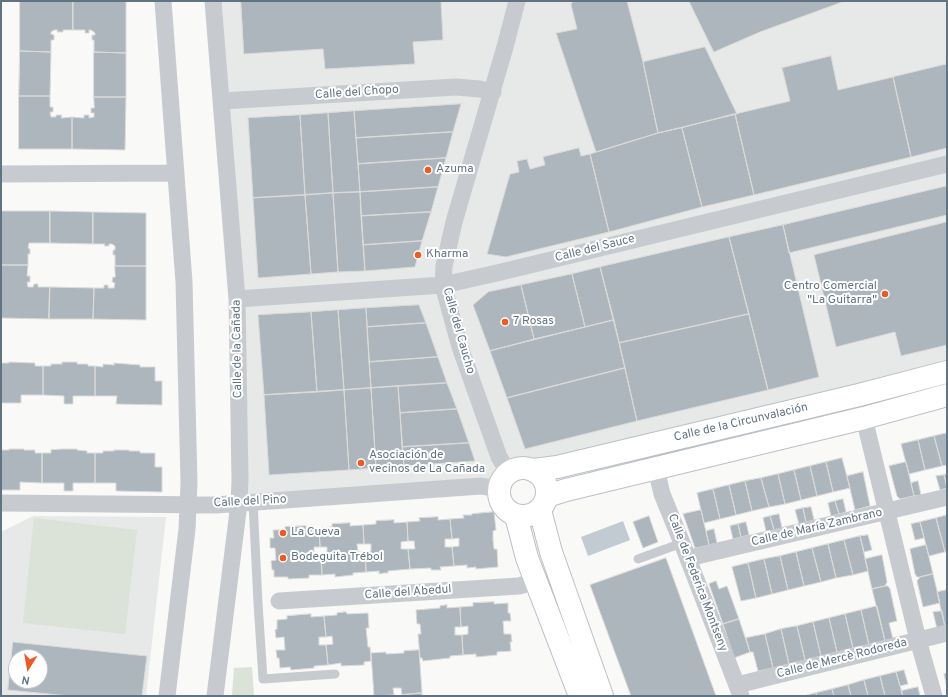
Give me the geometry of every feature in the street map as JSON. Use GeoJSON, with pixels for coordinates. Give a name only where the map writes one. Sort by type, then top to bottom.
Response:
{"type":"FeatureCollection","features":[{"type":"Feature","properties":{"kind":"street"},"geometry":{"type":"LineString","coordinates":[[163,1],[184,282],[189,476],[187,529],[167,696]]}},
{"type":"Feature","properties":{"kind":"street","name":"Calle de la Cañada"},"geometry":{"type":"LineString","coordinates":[[213,1],[237,299],[240,480],[246,502],[215,696]]}},
{"type":"Feature","properties":{"kind":"street","name":"Calle del Caucho"},"geometry":{"type":"LineString","coordinates":[[503,481],[499,457],[460,347],[443,284],[444,266],[454,222],[517,1]]}},
{"type":"Feature","properties":{"kind":"street","name":"Calle del Chopo"},"geometry":{"type":"LineString","coordinates":[[222,101],[456,87],[480,89],[492,92]]}},
{"type":"Feature","properties":{"kind":"street","name":"Calle del Sauce"},"geometry":{"type":"LineString","coordinates":[[237,299],[443,284],[513,269],[947,164]]}},
{"type":"Feature","properties":{"kind":"street"},"geometry":{"type":"LineString","coordinates":[[1,174],[176,173]]}},
{"type":"Feature","properties":{"kind":"street","name":"Calle de la Circunvalación"},"geometry":{"type":"LineString","coordinates":[[534,470],[557,467],[859,395],[947,372]]}},
{"type":"Feature","properties":{"kind":"street","name":"Calle de la Circunvalación"},"geometry":{"type":"LineString","coordinates":[[543,503],[566,490],[864,418],[947,395]]}},
{"type":"Feature","properties":{"kind":"street"},"geometry":{"type":"LineString","coordinates":[[864,418],[918,640],[934,696]]}},
{"type":"Feature","properties":{"kind":"street"},"geometry":{"type":"LineString","coordinates":[[543,503],[529,516],[516,516],[506,510],[500,500],[503,481],[515,468],[524,468],[534,470],[542,477],[547,486],[543,503],[553,558],[602,696]]}},
{"type":"Feature","properties":{"kind":"street","name":"Calle de Federica Montseny"},"geometry":{"type":"LineString","coordinates":[[656,469],[662,494],[739,691]]}},
{"type":"Feature","properties":{"kind":"street","name":"Calle del Pino"},"geometry":{"type":"LineString","coordinates":[[1,503],[215,505],[481,486],[503,481]]}},
{"type":"Feature","properties":{"kind":"street","name":"Calle de María Zambrano"},"geometry":{"type":"LineString","coordinates":[[688,559],[947,497]]}},
{"type":"Feature","properties":{"kind":"street"},"geometry":{"type":"LineString","coordinates":[[516,516],[527,558],[580,696]]}},
{"type":"Feature","properties":{"kind":"street","name":"Calle del Abedul"},"geometry":{"type":"LineString","coordinates":[[279,601],[519,586],[536,581]]}},
{"type":"Feature","properties":{"kind":"street","name":"Calle de Mercè Rodoreda"},"geometry":{"type":"LineString","coordinates":[[739,691],[947,633]]}},
{"type":"Feature","properties":{"kind":"lane"},"geometry":{"type":"LineString","coordinates":[[246,502],[258,603],[263,679],[336,674]]}},
{"type":"Feature","properties":{"kind":"lane"},"geometry":{"type":"LineString","coordinates":[[638,559],[682,542]]}},
{"type":"Feature","properties":{"kind":"shaded area"},"geometry":{"type":"Polygon","coordinates":[[[213,1],[947,1],[947,372],[515,469],[508,472],[501,480],[498,489],[239,503],[240,480],[213,1]]]}},
{"type":"Feature","properties":{"kind":"shaded area"},"geometry":{"type":"Polygon","coordinates":[[[33,516],[166,517],[146,696],[1,696],[1,532],[33,516]]]}},
{"type":"Feature","properties":{"kind":"shaded area"},"geometry":{"type":"Polygon","coordinates":[[[34,518],[137,530],[125,634],[23,623],[34,518]]]}},
{"type":"Feature","properties":{"kind":"shaded area"},"geometry":{"type":"Polygon","coordinates":[[[623,521],[630,540],[588,556],[581,537],[623,521]]]}},
{"type":"Feature","properties":{"kind":"shaded area"},"geometry":{"type":"Polygon","coordinates":[[[252,667],[254,696],[232,696],[234,668],[252,667]]]}},
{"type":"Feature","properties":{"kind":"building"},"geometry":{"type":"Polygon","coordinates":[[[20,1],[73,1],[73,30],[63,30],[63,32],[57,32],[58,30],[54,30],[51,32],[51,34],[54,35],[54,40],[51,40],[51,52],[20,51],[20,1]]]}},
{"type":"Feature","properties":{"kind":"building"},"geometry":{"type":"Polygon","coordinates":[[[73,1],[126,1],[126,53],[94,52],[94,40],[92,40],[92,35],[95,35],[95,33],[91,30],[89,30],[89,33],[85,33],[85,30],[73,30],[73,1]]]}},
{"type":"Feature","properties":{"kind":"building"},"geometry":{"type":"Polygon","coordinates":[[[241,1],[441,1],[443,40],[413,42],[415,64],[325,69],[323,49],[244,54],[241,1]]]}},
{"type":"Feature","properties":{"kind":"building"},"geometry":{"type":"Polygon","coordinates":[[[573,1],[627,1],[643,62],[658,133],[596,152],[556,33],[577,29],[571,5],[573,1]]]}},
{"type":"Feature","properties":{"kind":"building"},"geometry":{"type":"Polygon","coordinates":[[[689,1],[845,1],[760,32],[714,52],[689,1]]]}},
{"type":"Feature","properties":{"kind":"building"},"geometry":{"type":"Polygon","coordinates":[[[705,47],[737,114],[658,133],[643,62],[705,47]]]}},
{"type":"Feature","properties":{"kind":"building"},"geometry":{"type":"Polygon","coordinates":[[[20,51],[51,52],[50,96],[19,96],[20,51]]]}},
{"type":"Feature","properties":{"kind":"building"},"geometry":{"type":"Polygon","coordinates":[[[94,52],[126,53],[126,97],[94,97],[94,52]]]}},
{"type":"Feature","properties":{"kind":"building"},"geometry":{"type":"Polygon","coordinates":[[[831,56],[838,90],[893,77],[911,157],[754,195],[735,114],[790,101],[782,68],[831,56]]]}},
{"type":"Feature","properties":{"kind":"building"},"geometry":{"type":"Polygon","coordinates":[[[947,64],[947,148],[911,157],[893,77],[947,64]]]}},
{"type":"Feature","properties":{"kind":"building"},"geometry":{"type":"Polygon","coordinates":[[[19,96],[50,96],[50,107],[53,107],[53,112],[50,112],[51,117],[62,115],[61,118],[72,117],[72,149],[19,149],[19,96]]]}},
{"type":"Feature","properties":{"kind":"building"},"geometry":{"type":"Polygon","coordinates":[[[94,97],[126,97],[125,150],[72,149],[72,117],[84,118],[84,115],[89,115],[89,118],[94,117],[94,113],[91,113],[91,108],[94,108],[94,97]]]}},
{"type":"Feature","properties":{"kind":"building"},"geometry":{"type":"Polygon","coordinates":[[[461,104],[453,132],[356,138],[354,111],[461,104]]]}},
{"type":"Feature","properties":{"kind":"building"},"geometry":{"type":"Polygon","coordinates":[[[354,111],[360,192],[333,193],[328,113],[354,111]]]}},
{"type":"Feature","properties":{"kind":"building"},"geometry":{"type":"Polygon","coordinates":[[[328,113],[333,193],[305,195],[300,115],[328,113]]]}},
{"type":"Feature","properties":{"kind":"building"},"geometry":{"type":"Polygon","coordinates":[[[735,114],[754,195],[702,207],[682,128],[735,114]]]}},
{"type":"Feature","properties":{"kind":"building"},"geometry":{"type":"Polygon","coordinates":[[[300,115],[305,195],[253,198],[248,118],[300,115]]]}},
{"type":"Feature","properties":{"kind":"building"},"geometry":{"type":"Polygon","coordinates":[[[682,128],[702,207],[609,232],[590,154],[658,133],[682,128]]]}},
{"type":"Feature","properties":{"kind":"building"},"geometry":{"type":"Polygon","coordinates":[[[453,132],[446,158],[358,164],[356,138],[453,132]]]}},
{"type":"Feature","properties":{"kind":"building"},"geometry":{"type":"Polygon","coordinates":[[[579,148],[581,156],[590,154],[609,232],[506,257],[487,254],[510,174],[519,172],[517,161],[527,159],[530,169],[545,165],[543,157],[579,148]]]}},
{"type":"Feature","properties":{"kind":"building"},"geometry":{"type":"Polygon","coordinates":[[[446,158],[438,187],[360,192],[358,164],[446,158]]]}},
{"type":"Feature","properties":{"kind":"building"},"geometry":{"type":"Polygon","coordinates":[[[947,186],[947,215],[789,253],[783,225],[947,186]]]}},
{"type":"Feature","properties":{"kind":"building"},"geometry":{"type":"Polygon","coordinates":[[[438,187],[431,212],[361,216],[360,192],[438,187]]]}},
{"type":"Feature","properties":{"kind":"building"},"geometry":{"type":"Polygon","coordinates":[[[360,192],[365,271],[338,272],[333,193],[360,192]]]}},
{"type":"Feature","properties":{"kind":"building"},"geometry":{"type":"Polygon","coordinates":[[[333,193],[338,272],[311,274],[305,195],[333,193]]]}},
{"type":"Feature","properties":{"kind":"building"},"geometry":{"type":"Polygon","coordinates":[[[305,195],[311,274],[258,278],[253,198],[305,195]]]}},
{"type":"Feature","properties":{"kind":"building"},"geometry":{"type":"Polygon","coordinates":[[[1,211],[50,211],[50,243],[29,243],[28,248],[30,249],[30,254],[28,254],[28,265],[1,265],[1,211]]]}},
{"type":"Feature","properties":{"kind":"building"},"geometry":{"type":"Polygon","coordinates":[[[50,211],[93,212],[93,244],[50,243],[50,211]]]}},
{"type":"Feature","properties":{"kind":"building"},"geometry":{"type":"Polygon","coordinates":[[[93,212],[146,213],[146,266],[115,266],[115,255],[113,255],[113,250],[115,250],[115,246],[112,244],[109,244],[109,246],[104,246],[105,244],[93,244],[93,212]]]}},
{"type":"Feature","properties":{"kind":"building"},"geometry":{"type":"Polygon","coordinates":[[[431,212],[422,241],[363,245],[361,216],[431,212]]]}},
{"type":"Feature","properties":{"kind":"building","name":"Centro Comercial \"La Guitarra\""},"geometry":{"type":"Polygon","coordinates":[[[947,222],[947,345],[901,356],[895,332],[836,347],[814,255],[947,222]]]}},
{"type":"Feature","properties":{"kind":"building"},"geometry":{"type":"Polygon","coordinates":[[[783,225],[819,377],[768,390],[729,237],[783,225]]]}},
{"type":"Feature","properties":{"kind":"building"},"geometry":{"type":"Polygon","coordinates":[[[729,237],[749,314],[619,343],[600,267],[729,237]]]}},
{"type":"Feature","properties":{"kind":"building"},"geometry":{"type":"Polygon","coordinates":[[[422,241],[415,267],[365,271],[363,245],[422,241]]]}},
{"type":"Feature","properties":{"kind":"building"},"geometry":{"type":"Polygon","coordinates":[[[1,265],[28,265],[27,276],[30,276],[30,282],[27,282],[28,287],[33,287],[34,284],[38,284],[38,287],[50,287],[49,319],[1,318],[1,265]]]}},
{"type":"Feature","properties":{"kind":"building"},"geometry":{"type":"Polygon","coordinates":[[[115,266],[146,266],[146,320],[93,319],[94,288],[104,288],[104,285],[108,285],[108,288],[114,288],[115,283],[112,282],[113,277],[115,277],[115,266]]]}},
{"type":"Feature","properties":{"kind":"building"},"geometry":{"type":"Polygon","coordinates":[[[600,267],[614,320],[585,327],[572,274],[600,267]]]}},
{"type":"Feature","properties":{"kind":"building"},"geometry":{"type":"Polygon","coordinates":[[[572,274],[585,327],[534,339],[521,285],[572,274]]]}},
{"type":"Feature","properties":{"kind":"building","name":"7 Rosas"},"geometry":{"type":"Polygon","coordinates":[[[521,285],[534,339],[490,351],[473,305],[488,292],[521,285]]]}},
{"type":"Feature","properties":{"kind":"building"},"geometry":{"type":"Polygon","coordinates":[[[50,287],[94,288],[93,319],[49,319],[50,287]]]}},
{"type":"Feature","properties":{"kind":"building"},"geometry":{"type":"Polygon","coordinates":[[[419,305],[426,323],[367,327],[366,308],[419,305]]]}},
{"type":"Feature","properties":{"kind":"building"},"geometry":{"type":"Polygon","coordinates":[[[366,308],[371,388],[344,390],[338,310],[366,308]]]}},
{"type":"Feature","properties":{"kind":"building"},"geometry":{"type":"Polygon","coordinates":[[[338,310],[344,390],[317,392],[311,312],[338,310]]]}},
{"type":"Feature","properties":{"kind":"building"},"geometry":{"type":"Polygon","coordinates":[[[311,312],[317,392],[264,395],[258,315],[311,312]]]}},
{"type":"Feature","properties":{"kind":"building"},"geometry":{"type":"Polygon","coordinates":[[[749,314],[768,390],[637,421],[619,343],[749,314]]]}},
{"type":"Feature","properties":{"kind":"building"},"geometry":{"type":"Polygon","coordinates":[[[614,320],[625,368],[507,398],[490,351],[614,320]]]}},
{"type":"Feature","properties":{"kind":"building"},"geometry":{"type":"Polygon","coordinates":[[[426,323],[438,357],[369,362],[367,327],[426,323]]]}},
{"type":"Feature","properties":{"kind":"building"},"geometry":{"type":"Polygon","coordinates":[[[438,357],[447,383],[371,388],[369,362],[438,357]]]}},
{"type":"Feature","properties":{"kind":"building"},"geometry":{"type":"Polygon","coordinates":[[[62,362],[77,362],[77,364],[88,364],[88,366],[95,366],[95,396],[73,396],[73,404],[64,404],[64,396],[43,395],[43,366],[62,364],[62,362]]]}},
{"type":"Feature","properties":{"kind":"building"},"geometry":{"type":"Polygon","coordinates":[[[1,363],[35,363],[35,366],[43,366],[43,395],[21,395],[21,403],[1,403],[1,363]]]}},
{"type":"Feature","properties":{"kind":"building"},"geometry":{"type":"Polygon","coordinates":[[[114,363],[140,365],[140,367],[155,367],[155,381],[162,381],[162,405],[116,404],[117,396],[95,396],[95,366],[103,367],[103,364],[114,365],[114,363]]]}},
{"type":"Feature","properties":{"kind":"building"},"geometry":{"type":"Polygon","coordinates":[[[625,368],[637,421],[525,449],[507,398],[625,368]]]}},
{"type":"Feature","properties":{"kind":"building"},"geometry":{"type":"Polygon","coordinates":[[[447,383],[457,409],[400,413],[398,386],[447,383]]]}},
{"type":"Feature","properties":{"kind":"building"},"geometry":{"type":"Polygon","coordinates":[[[398,386],[404,466],[376,468],[371,388],[398,386]]]}},
{"type":"Feature","properties":{"kind":"building"},"geometry":{"type":"Polygon","coordinates":[[[371,388],[376,468],[349,470],[344,390],[371,388]]]}},
{"type":"Feature","properties":{"kind":"building"},"geometry":{"type":"Polygon","coordinates":[[[344,390],[349,470],[269,475],[264,395],[344,390]]]}},
{"type":"Feature","properties":{"kind":"building"},"geometry":{"type":"Polygon","coordinates":[[[457,409],[469,443],[402,447],[400,413],[457,409]]]}},
{"type":"Feature","properties":{"kind":"building"},"geometry":{"type":"Polygon","coordinates":[[[947,433],[947,465],[942,466],[934,436],[947,433]]]}},
{"type":"Feature","properties":{"kind":"building"},"geometry":{"type":"Polygon","coordinates":[[[934,436],[942,466],[925,470],[918,440],[934,436]]]}},
{"type":"Feature","properties":{"kind":"building"},"geometry":{"type":"Polygon","coordinates":[[[918,440],[925,470],[909,474],[901,444],[918,440]]]}},
{"type":"Feature","properties":{"kind":"building"},"geometry":{"type":"Polygon","coordinates":[[[469,443],[475,461],[404,466],[402,447],[469,443]]]}},
{"type":"Feature","properties":{"kind":"building"},"geometry":{"type":"Polygon","coordinates":[[[77,449],[87,451],[87,453],[95,453],[95,483],[73,483],[73,491],[64,491],[64,483],[42,483],[42,453],[51,453],[51,450],[77,449]]]}},
{"type":"Feature","properties":{"kind":"building"},"geometry":{"type":"Polygon","coordinates":[[[1,450],[35,450],[35,453],[42,453],[42,483],[20,482],[20,490],[1,490],[1,450]]]}},
{"type":"Feature","properties":{"kind":"building"},"geometry":{"type":"Polygon","coordinates":[[[114,450],[155,453],[155,467],[162,467],[162,492],[116,491],[116,483],[95,483],[95,453],[103,453],[103,451],[114,450]]]}},
{"type":"Feature","properties":{"kind":"building"},"geometry":{"type":"Polygon","coordinates":[[[842,458],[850,488],[833,492],[826,462],[842,458]]]}},
{"type":"Feature","properties":{"kind":"building"},"geometry":{"type":"Polygon","coordinates":[[[826,462],[833,492],[817,496],[810,466],[826,462]]]}},
{"type":"Feature","properties":{"kind":"building"},"geometry":{"type":"Polygon","coordinates":[[[906,462],[914,496],[900,499],[897,496],[889,466],[906,462]]]}},
{"type":"Feature","properties":{"kind":"building"},"geometry":{"type":"Polygon","coordinates":[[[810,466],[817,496],[801,500],[794,470],[810,466]]]}},
{"type":"Feature","properties":{"kind":"building"},"geometry":{"type":"Polygon","coordinates":[[[794,470],[801,500],[785,504],[778,474],[794,470]]]}},
{"type":"Feature","properties":{"kind":"building"},"geometry":{"type":"Polygon","coordinates":[[[863,472],[870,506],[855,510],[847,476],[863,472]]]}},
{"type":"Feature","properties":{"kind":"building"},"geometry":{"type":"Polygon","coordinates":[[[778,474],[785,504],[769,507],[761,478],[778,474]]]}},
{"type":"Feature","properties":{"kind":"building"},"geometry":{"type":"Polygon","coordinates":[[[947,474],[947,487],[944,475],[947,474]]]}},
{"type":"Feature","properties":{"kind":"building"},"geometry":{"type":"Polygon","coordinates":[[[944,475],[947,488],[940,490],[936,476],[944,475]]]}},
{"type":"Feature","properties":{"kind":"building"},"geometry":{"type":"Polygon","coordinates":[[[761,478],[769,507],[752,511],[745,481],[761,478]]]}},
{"type":"Feature","properties":{"kind":"building"},"geometry":{"type":"Polygon","coordinates":[[[745,481],[752,511],[736,515],[729,485],[745,481]]]}},
{"type":"Feature","properties":{"kind":"building"},"geometry":{"type":"Polygon","coordinates":[[[918,481],[921,495],[914,496],[911,483],[918,481]]]}},
{"type":"Feature","properties":{"kind":"building"},"geometry":{"type":"Polygon","coordinates":[[[729,485],[736,515],[720,519],[713,489],[729,485]]]}},
{"type":"Feature","properties":{"kind":"building"},"geometry":{"type":"Polygon","coordinates":[[[713,489],[720,519],[704,523],[697,493],[713,489]]]}},
{"type":"Feature","properties":{"kind":"building"},"geometry":{"type":"Polygon","coordinates":[[[843,499],[846,512],[839,514],[835,501],[843,499]]]}},
{"type":"Feature","properties":{"kind":"building"},"geometry":{"type":"Polygon","coordinates":[[[835,501],[839,514],[831,516],[828,503],[835,501]]]}},
{"type":"Feature","properties":{"kind":"building"},"geometry":{"type":"Polygon","coordinates":[[[811,507],[814,520],[806,522],[803,508],[811,507]]]}},
{"type":"Feature","properties":{"kind":"building"},"geometry":{"type":"Polygon","coordinates":[[[803,508],[806,522],[799,524],[795,510],[803,508]]]}},
{"type":"Feature","properties":{"kind":"building"},"geometry":{"type":"Polygon","coordinates":[[[701,510],[709,545],[695,548],[683,514],[701,510]]]}},
{"type":"Feature","properties":{"kind":"building"},"geometry":{"type":"Polygon","coordinates":[[[494,512],[496,530],[493,531],[493,540],[494,549],[497,549],[498,567],[476,569],[476,567],[467,568],[467,565],[454,566],[452,547],[459,546],[459,538],[452,539],[450,519],[464,518],[463,515],[494,512]]]}},
{"type":"Feature","properties":{"kind":"building"},"geometry":{"type":"Polygon","coordinates":[[[779,514],[782,528],[774,530],[770,516],[779,514]]]}},
{"type":"Feature","properties":{"kind":"building"},"geometry":{"type":"Polygon","coordinates":[[[947,515],[947,551],[945,552],[936,518],[947,515]]]}},
{"type":"Feature","properties":{"kind":"building"},"geometry":{"type":"Polygon","coordinates":[[[649,516],[658,542],[643,548],[633,522],[649,516]]]}},
{"type":"Feature","properties":{"kind":"building"},"geometry":{"type":"Polygon","coordinates":[[[770,516],[774,530],[766,531],[763,518],[770,516]]]}},
{"type":"Feature","properties":{"kind":"building"},"geometry":{"type":"Polygon","coordinates":[[[438,517],[438,520],[450,519],[452,539],[445,539],[445,547],[452,547],[454,566],[440,567],[441,570],[431,570],[431,568],[410,569],[408,549],[415,549],[414,541],[408,541],[407,522],[420,521],[419,518],[438,517]]]}},
{"type":"Feature","properties":{"kind":"building"},"geometry":{"type":"Polygon","coordinates":[[[936,518],[945,552],[929,556],[920,522],[936,518]]]}},
{"type":"Feature","properties":{"kind":"building"},"geometry":{"type":"Polygon","coordinates":[[[394,520],[394,523],[407,522],[408,541],[401,542],[401,549],[408,549],[410,569],[388,571],[388,573],[379,574],[379,571],[366,572],[365,552],[371,551],[371,544],[364,544],[363,525],[376,524],[376,521],[394,520]]]}},
{"type":"Feature","properties":{"kind":"building"},"geometry":{"type":"Polygon","coordinates":[[[746,522],[749,535],[741,537],[738,524],[746,522]]]}},
{"type":"Feature","properties":{"kind":"building"},"geometry":{"type":"Polygon","coordinates":[[[920,522],[924,538],[915,540],[911,524],[920,522]]]}},
{"type":"Feature","properties":{"kind":"building"},"geometry":{"type":"Polygon","coordinates":[[[350,523],[350,526],[363,525],[364,544],[357,544],[358,552],[365,552],[366,572],[335,577],[335,574],[322,575],[321,554],[327,554],[327,547],[320,547],[319,528],[332,527],[332,524],[350,523]]]}},
{"type":"Feature","properties":{"kind":"building"},"geometry":{"type":"Polygon","coordinates":[[[738,524],[741,537],[733,539],[730,526],[738,524]]]}},
{"type":"Feature","properties":{"kind":"building"},"geometry":{"type":"Polygon","coordinates":[[[306,526],[306,529],[319,528],[320,547],[314,547],[314,555],[321,554],[322,575],[309,575],[309,578],[288,579],[288,577],[274,577],[274,570],[272,570],[271,561],[276,560],[275,548],[270,548],[270,538],[274,538],[273,530],[285,530],[285,527],[306,526]]]}},
{"type":"Feature","properties":{"kind":"building"},"geometry":{"type":"Polygon","coordinates":[[[714,529],[717,543],[709,545],[706,531],[714,529]]]}},
{"type":"Feature","properties":{"kind":"building"},"geometry":{"type":"Polygon","coordinates":[[[868,535],[872,550],[864,552],[860,536],[868,535]]]}},
{"type":"Feature","properties":{"kind":"building"},"geometry":{"type":"Polygon","coordinates":[[[860,536],[868,571],[853,575],[844,540],[860,536]]]}},
{"type":"Feature","properties":{"kind":"building"},"geometry":{"type":"Polygon","coordinates":[[[844,540],[853,575],[836,578],[828,544],[844,540]]]}},
{"type":"Feature","properties":{"kind":"building"},"geometry":{"type":"Polygon","coordinates":[[[828,544],[836,578],[821,582],[812,548],[828,544]]]}},
{"type":"Feature","properties":{"kind":"building"},"geometry":{"type":"Polygon","coordinates":[[[926,545],[933,574],[917,577],[915,574],[910,549],[926,545]]]}},
{"type":"Feature","properties":{"kind":"building"},"geometry":{"type":"Polygon","coordinates":[[[812,548],[821,582],[804,586],[796,552],[812,548]]]}},
{"type":"Feature","properties":{"kind":"building"},"geometry":{"type":"Polygon","coordinates":[[[796,552],[804,586],[788,590],[780,556],[796,552]]]}},
{"type":"Feature","properties":{"kind":"building"},"geometry":{"type":"Polygon","coordinates":[[[882,555],[887,582],[885,586],[872,589],[865,559],[882,555]]]}},
{"type":"Feature","properties":{"kind":"building"},"geometry":{"type":"Polygon","coordinates":[[[780,556],[788,590],[772,594],[764,559],[780,556]]]}},
{"type":"Feature","properties":{"kind":"building"},"geometry":{"type":"Polygon","coordinates":[[[666,558],[716,696],[631,696],[590,585],[666,558]]]}},
{"type":"Feature","properties":{"kind":"building"},"geometry":{"type":"Polygon","coordinates":[[[764,559],[772,594],[756,598],[748,563],[764,559]]]}},
{"type":"Feature","properties":{"kind":"building"},"geometry":{"type":"Polygon","coordinates":[[[748,563],[756,598],[741,601],[732,567],[748,563]]]}},
{"type":"Feature","properties":{"kind":"building"},"geometry":{"type":"Polygon","coordinates":[[[933,574],[940,603],[923,607],[917,581],[920,577],[933,574]]]}},
{"type":"Feature","properties":{"kind":"building"},"geometry":{"type":"Polygon","coordinates":[[[716,581],[719,589],[727,586],[739,619],[723,624],[709,584],[716,581]]]}},
{"type":"Feature","properties":{"kind":"building"},"geometry":{"type":"Polygon","coordinates":[[[888,586],[890,589],[897,621],[889,623],[893,639],[885,641],[872,589],[888,586]]]}},
{"type":"Feature","properties":{"kind":"building"},"geometry":{"type":"Polygon","coordinates":[[[947,590],[947,626],[945,627],[937,592],[947,590]]]}},
{"type":"Feature","properties":{"kind":"building"},"geometry":{"type":"Polygon","coordinates":[[[494,602],[494,604],[508,603],[508,613],[510,613],[511,621],[503,621],[504,634],[511,634],[511,651],[497,652],[497,655],[476,657],[476,654],[463,655],[462,635],[468,634],[468,626],[461,627],[460,607],[473,606],[473,603],[494,602]]]}},
{"type":"Feature","properties":{"kind":"building"},"geometry":{"type":"Polygon","coordinates":[[[447,605],[447,608],[460,607],[461,627],[455,627],[455,635],[462,635],[463,655],[423,661],[422,658],[420,658],[418,634],[421,634],[420,624],[417,624],[416,610],[440,608],[440,606],[447,605]]]}},
{"type":"Feature","properties":{"kind":"building"},"geometry":{"type":"Polygon","coordinates":[[[877,606],[885,641],[869,645],[861,610],[877,606]]]}},
{"type":"Feature","properties":{"kind":"building"},"geometry":{"type":"Polygon","coordinates":[[[861,610],[869,645],[853,648],[845,614],[861,610]]]}},
{"type":"Feature","properties":{"kind":"building"},"geometry":{"type":"Polygon","coordinates":[[[942,611],[945,627],[937,629],[933,612],[942,611]]]}},
{"type":"Feature","properties":{"kind":"building"},"geometry":{"type":"Polygon","coordinates":[[[346,612],[347,614],[368,613],[369,628],[366,628],[371,661],[364,662],[364,665],[341,666],[341,663],[328,665],[326,645],[333,644],[332,636],[326,637],[324,616],[337,615],[337,613],[346,612]]]}},
{"type":"Feature","properties":{"kind":"building"},"geometry":{"type":"Polygon","coordinates":[[[311,614],[311,617],[324,616],[326,637],[319,637],[319,645],[326,645],[328,665],[291,670],[290,667],[280,668],[276,650],[285,650],[284,637],[276,638],[275,630],[277,629],[277,620],[287,619],[287,616],[311,614]]]}},
{"type":"Feature","properties":{"kind":"building"},"geometry":{"type":"Polygon","coordinates":[[[845,614],[853,648],[837,652],[829,618],[845,614]]]}},
{"type":"Feature","properties":{"kind":"building"},"geometry":{"type":"Polygon","coordinates":[[[829,618],[837,652],[821,656],[813,622],[829,618]]]}},
{"type":"Feature","properties":{"kind":"building"},"geometry":{"type":"Polygon","coordinates":[[[739,619],[750,652],[734,658],[723,624],[739,619]]]}},
{"type":"Feature","properties":{"kind":"building"},"geometry":{"type":"Polygon","coordinates":[[[813,622],[821,656],[805,660],[797,626],[813,622]]]}},
{"type":"Feature","properties":{"kind":"building"},"geometry":{"type":"Polygon","coordinates":[[[797,626],[805,660],[789,664],[781,629],[797,626]]]}},
{"type":"Feature","properties":{"kind":"building"},"geometry":{"type":"Polygon","coordinates":[[[781,629],[789,664],[773,668],[765,634],[781,629]]]}},
{"type":"Feature","properties":{"kind":"building"},"geometry":{"type":"Polygon","coordinates":[[[765,634],[773,668],[758,671],[753,652],[750,652],[746,638],[765,634]]]}},
{"type":"Feature","properties":{"kind":"building"},"geometry":{"type":"Polygon","coordinates":[[[13,642],[147,656],[142,696],[69,696],[8,690],[48,689],[48,649],[12,649],[13,642]]]}},
{"type":"Feature","properties":{"kind":"building"},"geometry":{"type":"Polygon","coordinates":[[[419,650],[422,693],[402,695],[401,688],[393,688],[394,695],[374,696],[371,653],[404,653],[404,651],[419,650]]]}},
{"type":"Feature","properties":{"kind":"building"},"geometry":{"type":"Polygon","coordinates":[[[904,670],[908,684],[900,686],[896,672],[904,670]]]}},
{"type":"Feature","properties":{"kind":"building"},"geometry":{"type":"Polygon","coordinates":[[[896,672],[903,696],[885,696],[880,676],[896,672]]]}},
{"type":"Feature","properties":{"kind":"building"},"geometry":{"type":"Polygon","coordinates":[[[947,673],[947,688],[944,674],[947,673]]]}},
{"type":"Feature","properties":{"kind":"building"},"geometry":{"type":"Polygon","coordinates":[[[880,676],[885,696],[868,696],[864,680],[880,676]]]}},
{"type":"Feature","properties":{"kind":"building"},"geometry":{"type":"Polygon","coordinates":[[[864,680],[868,696],[851,696],[848,685],[864,680]]]}},
{"type":"Feature","properties":{"kind":"building"},"geometry":{"type":"Polygon","coordinates":[[[848,685],[851,696],[834,696],[832,689],[848,685]]]}},
{"type":"Feature","properties":{"kind":"building"},"geometry":{"type":"Polygon","coordinates":[[[918,687],[920,696],[903,696],[901,691],[918,687]]]}},
{"type":"Feature","properties":{"kind":"building"},"geometry":{"type":"Polygon","coordinates":[[[832,689],[834,696],[817,696],[816,693],[832,689]]]}},
{"type":"Feature","properties":{"kind":"building"},"geometry":{"type":"Polygon","coordinates":[[[422,693],[422,696],[402,696],[402,695],[422,693]]]}},
{"type":"Feature","properties":{"kind":"building"},"geometry":{"type":"Polygon","coordinates":[[[816,693],[817,696],[805,696],[807,695],[816,693]]]}},
{"type":"Feature","properties":{"kind":"place","name":"Azuma"},"geometry":{"type":"Point","coordinates":[428,170]}},
{"type":"Feature","properties":{"kind":"place","name":"Kharma"},"geometry":{"type":"Point","coordinates":[418,255]}},
{"type":"Feature","properties":{"kind":"place","name":"Centro Comercial \"La Guitarra\""},"geometry":{"type":"Point","coordinates":[885,294]}},
{"type":"Feature","properties":{"kind":"place","name":"7 Rosas"},"geometry":{"type":"Point","coordinates":[505,322]}},
{"type":"Feature","properties":{"kind":"place","name":"Asociación de vecinos de La Cañada"},"geometry":{"type":"Point","coordinates":[361,463]}},
{"type":"Feature","properties":{"kind":"place","name":"La Cueva"},"geometry":{"type":"Point","coordinates":[283,533]}},
{"type":"Feature","properties":{"kind":"place","name":"Bodeguita Trébol"},"geometry":{"type":"Point","coordinates":[283,558]}}]}
